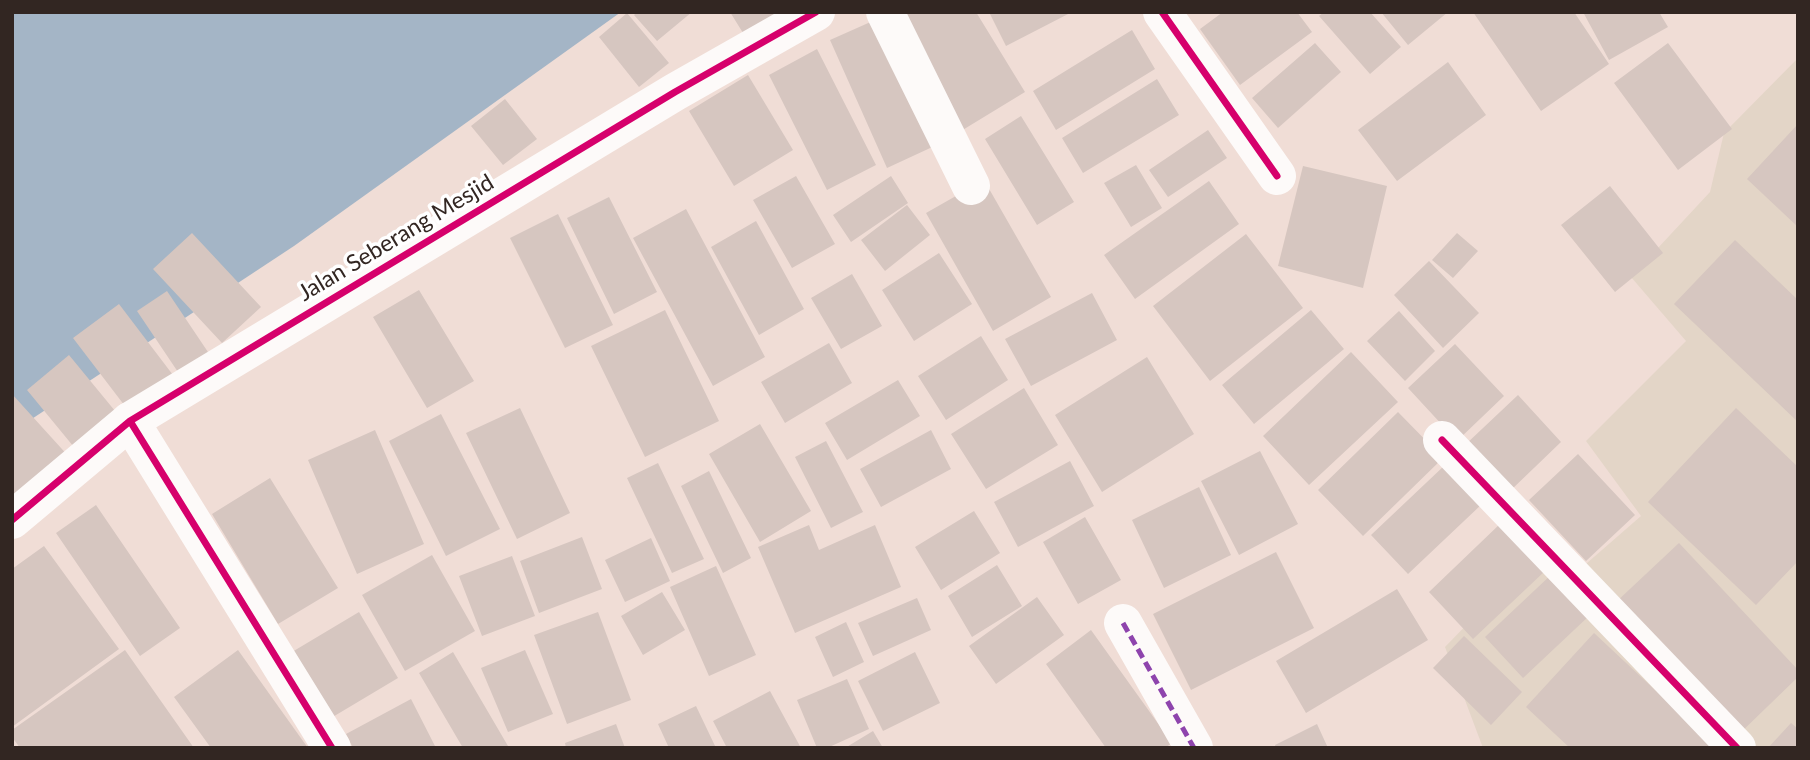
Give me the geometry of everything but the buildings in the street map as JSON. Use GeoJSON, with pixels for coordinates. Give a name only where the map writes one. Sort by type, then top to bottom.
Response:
{"type":"FeatureCollection","features":[{"type":"Feature","properties":{"kind":"street","name":"Jalan Seberang Mesjid"},"geometry":{"type":"LineString","coordinates":[[12,520],[130,421],[676,92],[816,12]]}},
{"type":"Feature","properties":{"kind":"street"},"geometry":{"type":"LineString","coordinates":[[885,12],[971,186]]}},
{"type":"Feature","properties":{"kind":"street"},"geometry":{"type":"LineString","coordinates":[[1162,12],[1277,176]]}},
{"type":"Feature","properties":{"kind":"street"},"geometry":{"type":"LineString","coordinates":[[130,421],[332,748]]}},
{"type":"Feature","properties":{"kind":"street"},"geometry":{"type":"LineString","coordinates":[[1442,440],[1737,748]]}},
{"type":"Feature","properties":{"kind":"street"},"geometry":{"type":"LineString","coordinates":[[1123,623],[1194,748]]}},
{"type":"Feature","properties":{"kind":"shaded area"},"geometry":{"type":"Polygon","coordinates":[[[1798,58],[1798,748],[1483,748],[1445,647],[1544,545],[1579,570],[1641,516],[1586,441],[1686,341],[1631,277],[1710,192],[1724,133],[1798,58]]]}},
{"type":"Feature","properties":{"kind":"water"},"geometry":{"type":"Polygon","coordinates":[[[12,12],[621,12],[294,246],[12,432],[12,12]]]}},
{"type":"Feature","properties":{"kind":"marked path"},"geometry":{"type":"LineString","coordinates":[[1123,623],[1194,748]]}},
{"type":"Feature","properties":{"kind":"cycle path"},"geometry":{"type":"LineString","coordinates":[[12,520],[130,421],[675,92],[816,12]]}},
{"type":"Feature","properties":{"kind":"cycle path"},"geometry":{"type":"LineString","coordinates":[[1162,12],[1277,176]]}},
{"type":"Feature","properties":{"kind":"cycle path"},"geometry":{"type":"LineString","coordinates":[[130,421],[332,748]]}},
{"type":"Feature","properties":{"kind":"cycle path"},"geometry":{"type":"LineString","coordinates":[[1442,440],[1737,748]]}}]}
